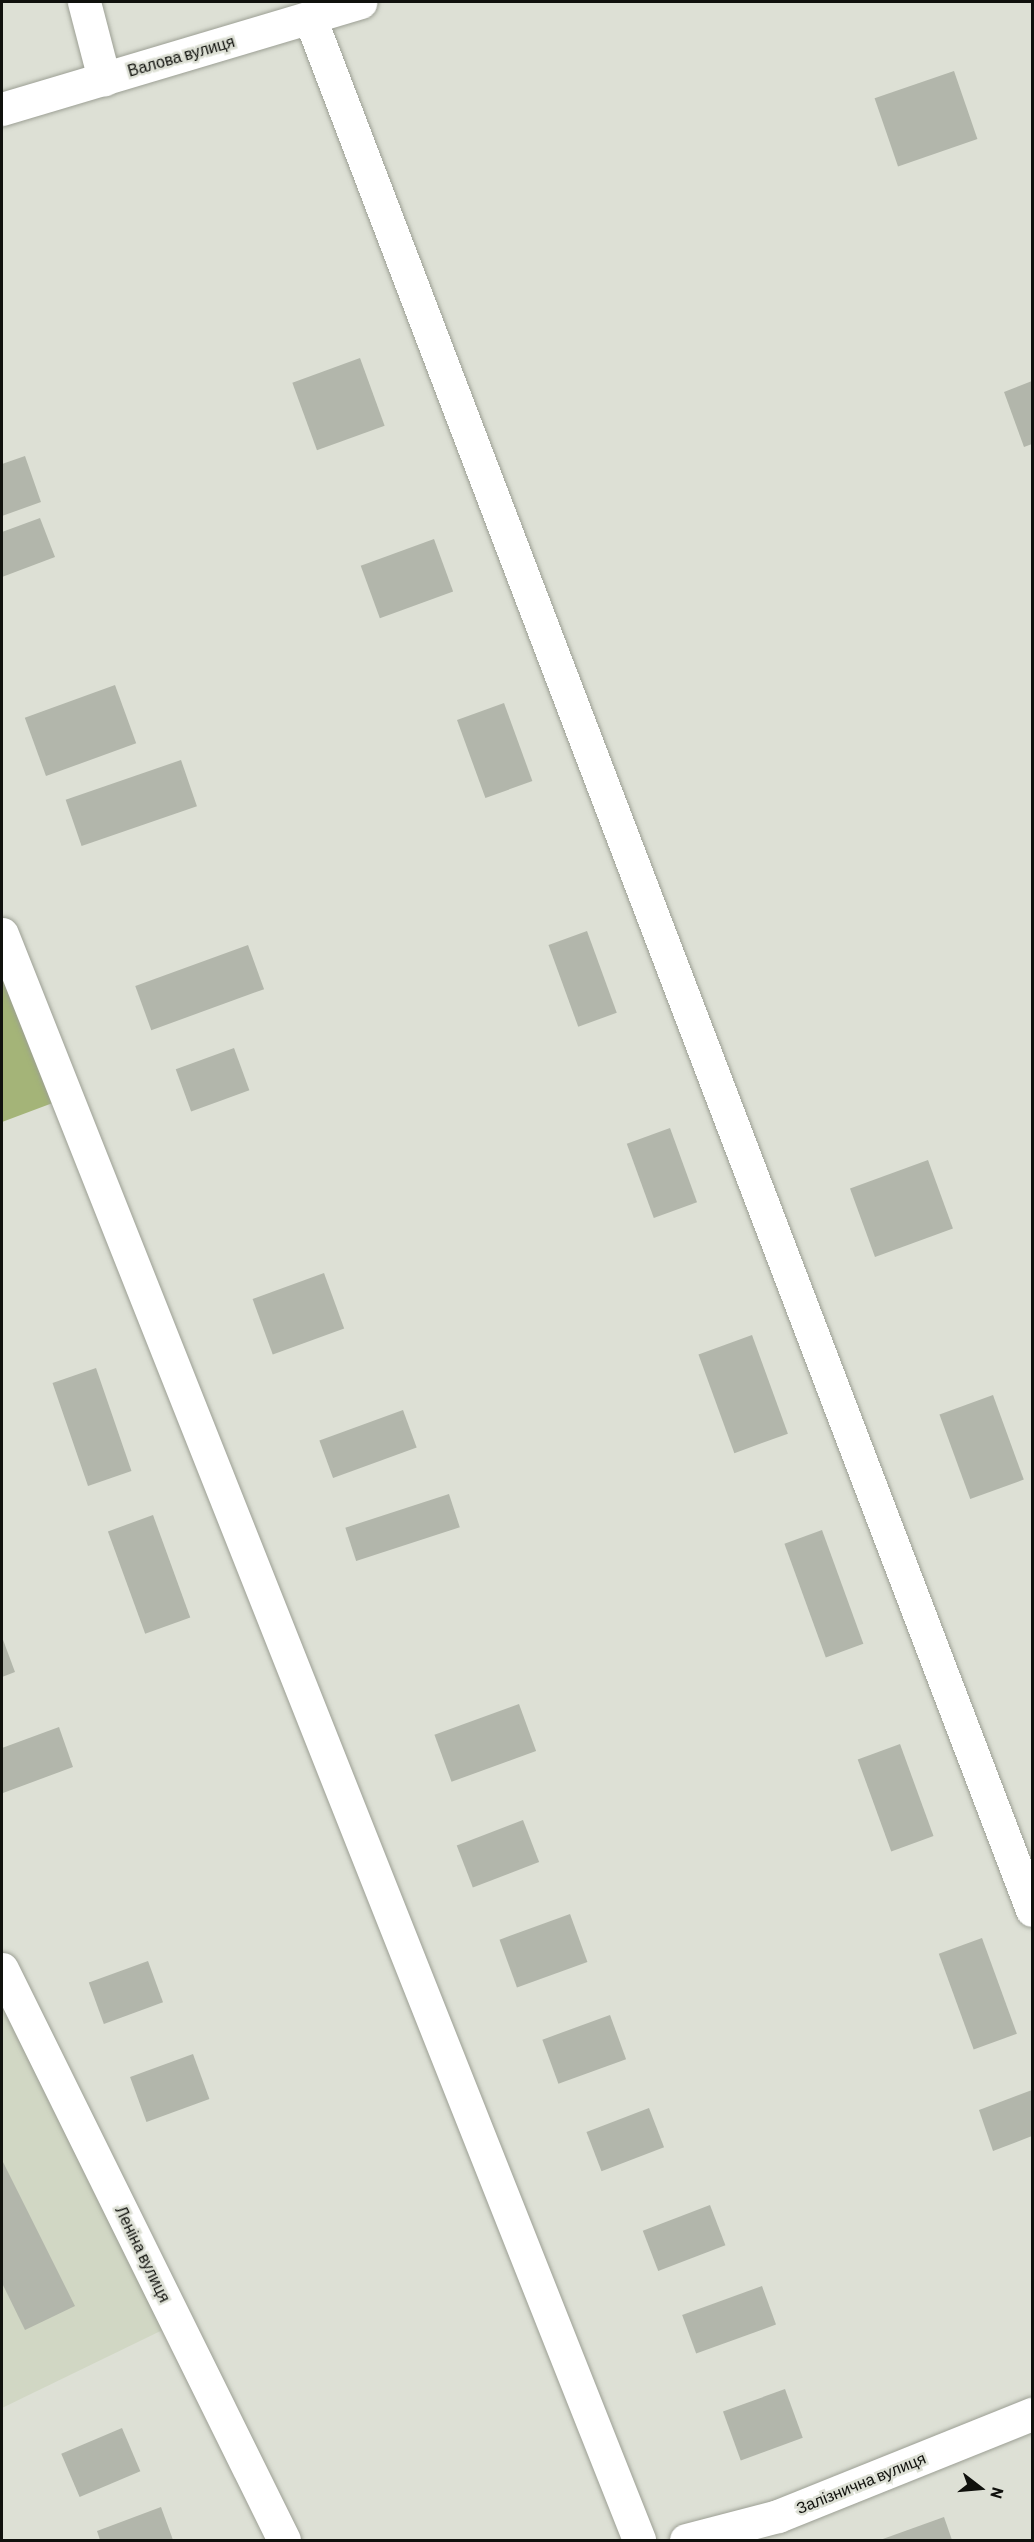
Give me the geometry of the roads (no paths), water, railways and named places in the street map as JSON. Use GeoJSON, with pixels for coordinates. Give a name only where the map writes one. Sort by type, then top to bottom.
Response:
{"type":"FeatureCollection","features":[{"type":"Feature","properties":{"kind":"street"},"geometry":{"type":"LineString","coordinates":[[84,2],[104,79]]}},
{"type":"Feature","properties":{"kind":"street","name":"Валова вулиця"},"geometry":{"type":"LineString","coordinates":[[2,109],[360,2]]}},
{"type":"Feature","properties":{"kind":"street"},"geometry":{"type":"LineString","coordinates":[[310,18],[1032,1910]]}},
{"type":"Feature","properties":{"kind":"street"},"geometry":{"type":"LineString","coordinates":[[2,934],[639,2541]]}},
{"type":"Feature","properties":{"kind":"street","name":"Леніна вулиця"},"geometry":{"type":"LineString","coordinates":[[2,1969],[284,2541]]}},
{"type":"Feature","properties":{"kind":"street","name":"Залізнична вулиця"},"geometry":{"type":"LineString","coordinates":[[686,2541],[778,2516],[1032,2414]]}}]}
